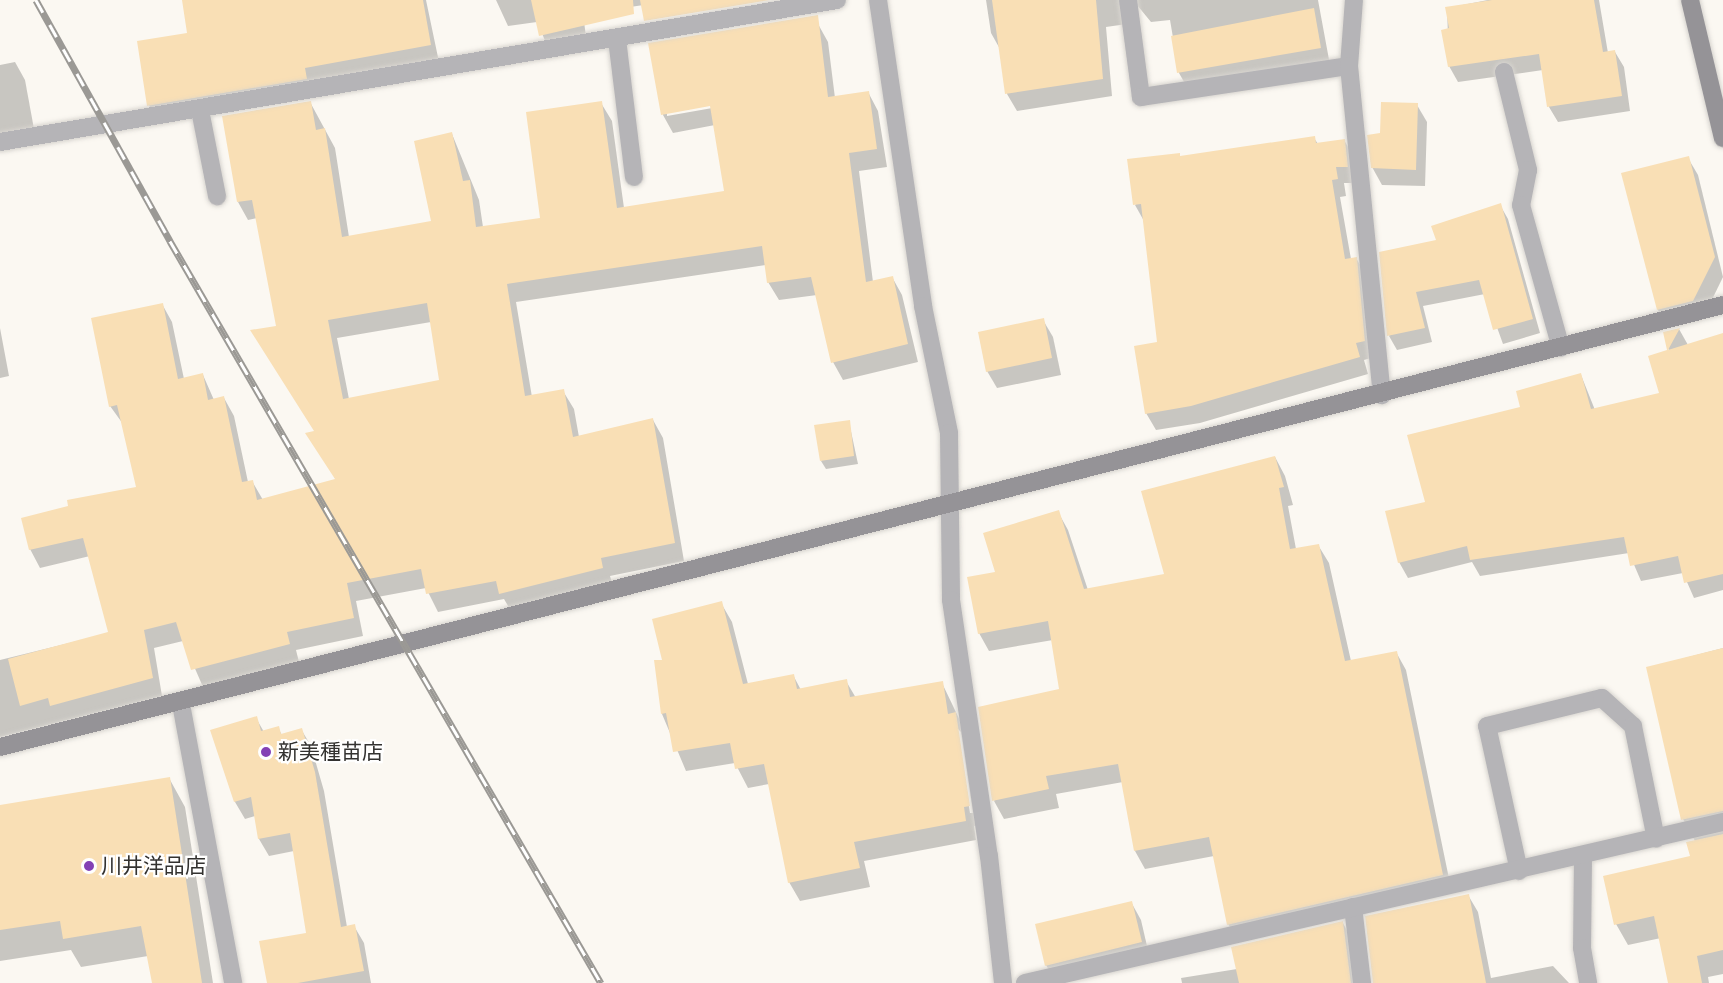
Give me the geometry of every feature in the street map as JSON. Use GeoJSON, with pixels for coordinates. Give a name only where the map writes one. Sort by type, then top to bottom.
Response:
{"type":"FeatureCollection","features":[{"type":"Feature","properties":{"kind":"street"},"geometry":{"type":"LineString","coordinates":[[0,142],[200,110],[837,0]]}},
{"type":"Feature","properties":{"kind":"street"},"geometry":{"type":"LineString","coordinates":[[878,0],[923,306],[949,433],[952,501],[951,600],[989,856],[1003,983]]}},
{"type":"Feature","properties":{"kind":"street"},"geometry":{"type":"LineString","coordinates":[[1128,0],[1142,97],[1349,66]]}},
{"type":"Feature","properties":{"kind":"street"},"geometry":{"type":"LineString","coordinates":[[1354,0],[1349,66],[1382,395]]}},
{"type":"Feature","properties":{"kind":"street"},"geometry":{"type":"LineString","coordinates":[[1690,0],[1723,138]]}},
{"type":"Feature","properties":{"kind":"street"},"geometry":{"type":"LineString","coordinates":[[617,39],[634,177]]}},
{"type":"Feature","properties":{"kind":"street"},"geometry":{"type":"LineString","coordinates":[[1504,72],[1528,170],[1521,205],[1561,348]]}},
{"type":"Feature","properties":{"kind":"street"},"geometry":{"type":"LineString","coordinates":[[200,110],[217,196]]}},
{"type":"Feature","properties":{"kind":"street"},"geometry":{"type":"LineString","coordinates":[[0,747],[181,704],[952,501],[1382,395],[1723,305]]}},
{"type":"Feature","properties":{"kind":"street"},"geometry":{"type":"LineString","coordinates":[[1519,871],[1487,726],[1602,698],[1633,726],[1656,839]]}},
{"type":"Feature","properties":{"kind":"street"},"geometry":{"type":"LineString","coordinates":[[181,704],[233,983]]}},
{"type":"Feature","properties":{"kind":"street"},"geometry":{"type":"LineString","coordinates":[[1025,983],[1353,906],[1583,857],[1723,822]]}},
{"type":"Feature","properties":{"kind":"street"},"geometry":{"type":"LineString","coordinates":[[1583,857],[1582,948],[1587,983]]}},
{"type":"Feature","properties":{"kind":"street"},"geometry":{"type":"LineString","coordinates":[[1353,906],[1362,983]]}},
{"type":"Feature","properties":{"kind":"building"},"geometry":{"type":"Polygon","coordinates":[[[182,0],[423,0],[431,45],[305,68],[307,79],[147,106],[137,41],[187,33],[182,0]]]}},
{"type":"Feature","properties":{"kind":"building"},"geometry":{"type":"Polygon","coordinates":[[[531,0],[633,0],[634,14],[539,36],[531,0]]]}},
{"type":"Feature","properties":{"kind":"building"},"geometry":{"type":"Polygon","coordinates":[[[640,0],[770,0],[644,21],[640,0]]]}},
{"type":"Feature","properties":{"kind":"building"},"geometry":{"type":"Polygon","coordinates":[[[992,0],[1096,0],[1103,79],[1005,94],[992,0]]]}},
{"type":"Feature","properties":{"kind":"building"},"geometry":{"type":"Polygon","coordinates":[[[1492,0],[1594,0],[1603,52],[1615,50],[1622,96],[1547,107],[1539,54],[1448,67],[1441,30],[1449,28],[1445,7],[1492,0]]]}},
{"type":"Feature","properties":{"kind":"building"},"geometry":{"type":"Polygon","coordinates":[[[1314,8],[1321,48],[1177,73],[1171,36],[1314,8]]]}},
{"type":"Feature","properties":{"kind":"building"},"geometry":{"type":"Polygon","coordinates":[[[818,15],[828,97],[869,91],[877,149],[849,153],[866,282],[893,276],[908,344],[831,363],[811,277],[767,283],[762,246],[507,284],[525,396],[564,389],[573,437],[653,418],[675,543],[601,558],[603,568],[499,594],[496,581],[426,594],[421,569],[347,583],[354,618],[287,632],[290,644],[191,670],[176,622],[144,630],[153,678],[50,706],[48,698],[20,706],[8,659],[108,632],[83,538],[29,550],[21,518],[68,506],[67,500],[136,487],[117,405],[109,407],[91,318],[163,303],[178,379],[203,373],[208,400],[224,396],[242,482],[253,480],[257,500],[335,479],[305,433],[314,431],[250,330],[276,326],[252,200],[237,202],[222,116],[311,101],[316,130],[325,128],[342,237],[431,221],[414,141],[452,132],[463,181],[470,180],[476,227],[540,218],[526,112],[602,101],[617,208],[724,191],[710,106],[661,115],[648,43],[818,15]],[[427,303],[328,320],[343,399],[439,380],[427,303]]]}},
{"type":"Feature","properties":{"kind":"building"},"geometry":{"type":"Polygon","coordinates":[[[1381,102],[1418,103],[1416,170],[1371,168],[1367,135],[1380,133],[1381,102]]]}},
{"type":"Feature","properties":{"kind":"building"},"geometry":{"type":"Polygon","coordinates":[[[1315,136],[1316,143],[1345,139],[1348,167],[1336,167],[1338,179],[1332,180],[1345,259],[1357,257],[1365,341],[1356,343],[1360,357],[1191,406],[1145,414],[1134,346],[1157,342],[1141,204],[1133,205],[1127,159],[1180,153],[1180,156],[1315,136]]]}},
{"type":"Feature","properties":{"kind":"building"},"geometry":{"type":"Polygon","coordinates":[[[1689,156],[1715,257],[1693,301],[1657,310],[1621,173],[1689,156]]]}},
{"type":"Feature","properties":{"kind":"building"},"geometry":{"type":"Polygon","coordinates":[[[1501,203],[1533,319],[1493,330],[1479,280],[1416,292],[1425,328],[1387,336],[1379,252],[1436,240],[1431,226],[1501,203]]]}},
{"type":"Feature","properties":{"kind":"building"},"geometry":{"type":"Polygon","coordinates":[[[1044,318],[1052,358],[986,372],[978,332],[1044,318]]]}},
{"type":"Feature","properties":{"kind":"building"},"geometry":{"type":"Polygon","coordinates":[[[1680,328],[1668,350],[1723,333],[1723,574],[1684,583],[1678,556],[1630,566],[1624,537],[1470,560],[1467,546],[1398,563],[1385,511],[1425,502],[1407,435],[1520,407],[1516,391],[1581,373],[1591,409],[1659,393],[1648,356],[1667,350],[1663,332],[1680,328]]]}},
{"type":"Feature","properties":{"kind":"building"},"geometry":{"type":"Polygon","coordinates":[[[850,420],[854,456],[820,461],[814,425],[850,420]]]}},
{"type":"Feature","properties":{"kind":"building"},"geometry":{"type":"Polygon","coordinates":[[[1275,456],[1284,487],[1279,488],[1290,549],[1319,544],[1345,661],[1397,651],[1443,875],[1227,925],[1209,837],[1134,851],[1118,764],[1046,776],[1049,789],[992,801],[978,707],[1059,689],[1048,621],[978,634],[967,577],[995,572],[983,533],[1059,510],[1084,589],[1164,574],[1141,491],[1275,456]]]}},
{"type":"Feature","properties":{"kind":"building"},"geometry":{"type":"Polygon","coordinates":[[[722,601],[743,684],[794,674],[797,689],[847,679],[850,697],[943,681],[948,714],[956,712],[970,806],[964,807],[966,821],[854,842],[860,868],[788,883],[764,764],[735,769],[730,743],[673,752],[666,713],[661,714],[654,660],[662,660],[652,619],[722,601]]]}},
{"type":"Feature","properties":{"kind":"building"},"geometry":{"type":"Polygon","coordinates":[[[1723,648],[1723,811],[1681,820],[1646,667],[1723,648]]]}},
{"type":"Feature","properties":{"kind":"building"},"geometry":{"type":"Polygon","coordinates":[[[257,716],[261,731],[279,726],[281,734],[302,728],[315,772],[341,927],[355,924],[364,971],[298,983],[267,983],[259,941],[306,933],[290,833],[258,839],[251,797],[234,802],[210,730],[257,716]]]}},
{"type":"Feature","properties":{"kind":"building"},"geometry":{"type":"Polygon","coordinates":[[[170,777],[202,983],[152,983],[141,926],[63,939],[60,921],[0,930],[0,805],[170,777]]]}},
{"type":"Feature","properties":{"kind":"building"},"geometry":{"type":"Polygon","coordinates":[[[1723,834],[1723,950],[1697,956],[1702,983],[1668,983],[1654,916],[1614,925],[1603,876],[1690,856],[1686,842],[1723,834]]]}},
{"type":"Feature","properties":{"kind":"building"},"geometry":{"type":"Polygon","coordinates":[[[1469,894],[1486,983],[1373,983],[1365,916],[1469,894]]]}},
{"type":"Feature","properties":{"kind":"building"},"geometry":{"type":"Polygon","coordinates":[[[1132,901],[1142,942],[1045,966],[1035,924],[1132,901]]]}},
{"type":"Feature","properties":{"kind":"building"},"geometry":{"type":"Polygon","coordinates":[[[1343,921],[1351,983],[1239,983],[1231,947],[1343,921]]]}},
{"type":"Feature","properties":{"kind":"railway"},"geometry":{"type":"LineString","coordinates":[[36,0],[170,241],[601,983]]}},
{"type":"Feature","properties":{"kind":"place","name":"新美種苗店"},"geometry":{"type":"Point","coordinates":[266,752]}},
{"type":"Feature","properties":{"kind":"place","name":"川井洋品店"},"geometry":{"type":"Point","coordinates":[89,866]}}]}
